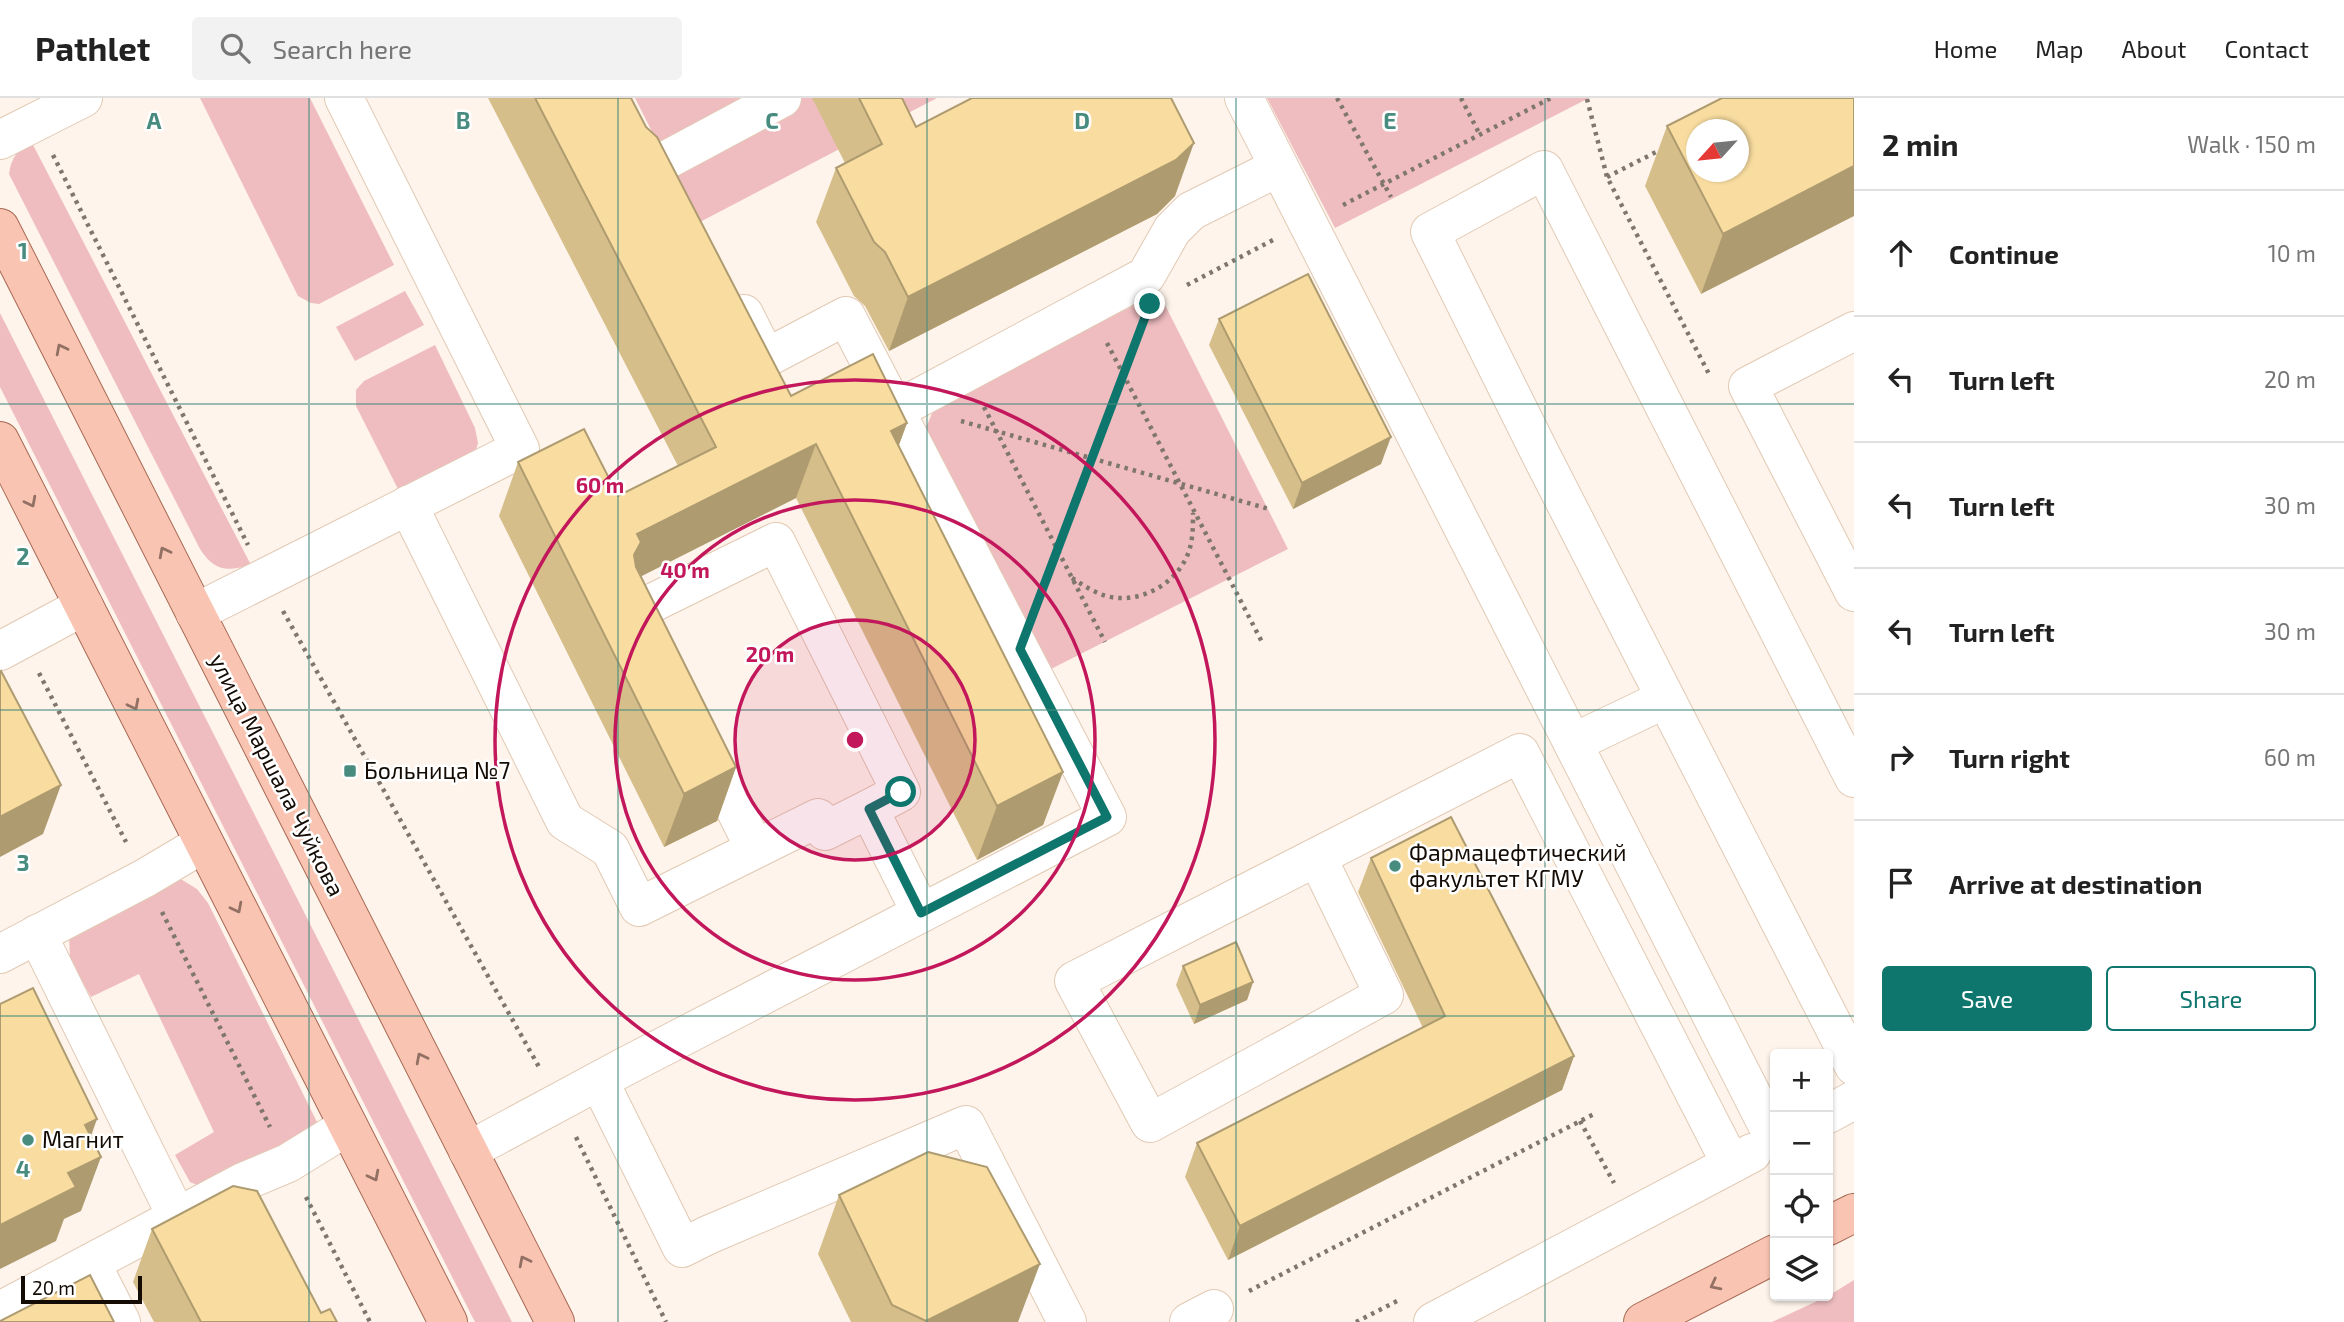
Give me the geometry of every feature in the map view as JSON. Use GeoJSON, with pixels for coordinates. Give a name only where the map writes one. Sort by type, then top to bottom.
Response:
{"type":"FeatureCollection","features":[{"type":"Feature","properties":{"kind":"main road","name":"улица Маршала Чуйкова"},"geometry":{"type":"LineString","coordinates":[[0,228],[555,1322]]}},
{"type":"Feature","properties":{"kind":"main road"},"geometry":{"type":"LineString","coordinates":[[0,441],[448,1322]]}},
{"type":"Feature","properties":{"kind":"main road"},"geometry":{"type":"LineString","coordinates":[[1833,1224],[1854,1213]]}},
{"type":"Feature","properties":{"kind":"main road"},"geometry":{"type":"LineString","coordinates":[[1661,1318],[1770,1257]]}},
{"type":"Feature","properties":{"kind":"lane"},"geometry":{"type":"LineString","coordinates":[[0,140],[83,98]]}},
{"type":"Feature","properties":{"kind":"lane"},"geometry":{"type":"LineString","coordinates":[[195,613],[520,449],[344,98]]}},
{"type":"Feature","properties":{"kind":"lane"},"geometry":{"type":"LineString","coordinates":[[608,98],[646,171],[674,175],[782,98]]}},
{"type":"Feature","properties":{"kind":"lane"},"geometry":{"type":"LineString","coordinates":[[1244,98],[1770,1131]]}},
{"type":"Feature","properties":{"kind":"lane"},"geometry":{"type":"LineString","coordinates":[[901,420],[1146,276],[1172,230],[1191,211],[1279,167]]}},
{"type":"Feature","properties":{"kind":"lane"},"geometry":{"type":"LineString","coordinates":[[1854,778],[1544,170],[1430,232],[1665,699],[1854,1066]]}},
{"type":"Feature","properties":{"kind":"lane"},"geometry":{"type":"LineString","coordinates":[[468,1152],[1107,817],[846,316],[766,358],[729,284]]}},
{"type":"Feature","properties":{"kind":"lane"},"geometry":{"type":"LineString","coordinates":[[1854,331],[1748,386],[1854,592]]}},
{"type":"Feature","properties":{"kind":"lane"},"geometry":{"type":"LineString","coordinates":[[408,505],[565,821],[610,849],[639,907],[818,818],[825,831],[901,792],[776,542],[636,611],[668,674]]}},
{"type":"Feature","properties":{"kind":"lane"},"geometry":{"type":"LineString","coordinates":[[11,645],[84,606]]}},
{"type":"Feature","properties":{"kind":"lane"},"geometry":{"type":"LineString","coordinates":[[1573,743],[1665,699]]}},
{"type":"Feature","properties":{"kind":"lane"},"geometry":{"type":"LineString","coordinates":[[686,712],[755,849]]}},
{"type":"Feature","properties":{"kind":"lane"},"geometry":{"type":"LineString","coordinates":[[1317,857],[1384,995],[1150,1123],[1074,981],[1520,753],[1731,1164]]}},
{"type":"Feature","properties":{"kind":"lane"},"geometry":{"type":"LineString","coordinates":[[869,809],[921,913]]}},
{"type":"Feature","properties":{"kind":"lane"},"geometry":{"type":"LineString","coordinates":[[0,954],[145,878],[204,843]]}},
{"type":"Feature","properties":{"kind":"lane"},"geometry":{"type":"LineString","coordinates":[[37,934],[177,1217]]}},
{"type":"Feature","properties":{"kind":"lane"},"geometry":{"type":"LineString","coordinates":[[599,1081],[682,1248],[965,1125],[1067,1322]]}},
{"type":"Feature","properties":{"kind":"lane"},"geometry":{"type":"LineString","coordinates":[[1832,1112],[1854,1100]]}},
{"type":"Feature","properties":{"kind":"lane"},"geometry":{"type":"LineString","coordinates":[[0,1311],[243,1182],[288,1163],[348,1126]]}},
{"type":"Feature","properties":{"kind":"lane"},"geometry":{"type":"LineString","coordinates":[[1433,1322],[1770,1144]]}},
{"type":"Feature","properties":{"kind":"lane"},"geometry":{"type":"LineString","coordinates":[[243,1182],[261,1217]]}},
{"type":"Feature","properties":{"kind":"lane"},"geometry":{"type":"LineString","coordinates":[[91,1263],[121,1322]]}},
{"type":"Feature","properties":{"kind":"path"},"geometry":{"type":"LineString","coordinates":[[1337,98],[1391,197]]}},
{"type":"Feature","properties":{"kind":"path"},"geometry":{"type":"LineString","coordinates":[[1461,98],[1480,135]]}},
{"type":"Feature","properties":{"kind":"path"},"geometry":{"type":"LineString","coordinates":[[1185,286],[1551,98]]}},
{"type":"Feature","properties":{"kind":"path"},"geometry":{"type":"LineString","coordinates":[[1587,99],[1607,177],[1721,399],[1748,386]]}},
{"type":"Feature","properties":{"kind":"path"},"geometry":{"type":"LineString","coordinates":[[37,121],[265,578],[559,1102],[666,1322]]}},
{"type":"Feature","properties":{"kind":"path"},"geometry":{"type":"LineString","coordinates":[[1607,177],[1663,148]]}},
{"type":"Feature","properties":{"kind":"path"},"geometry":{"type":"LineString","coordinates":[[1020,649],[1146,315]]}},
{"type":"Feature","properties":{"kind":"path"},"geometry":{"type":"LineString","coordinates":[[1106,340],[1193,513],[1262,642]]}},
{"type":"Feature","properties":{"kind":"path"},"geometry":{"type":"LineString","coordinates":[[983,406],[1105,642]]}},
{"type":"Feature","properties":{"kind":"path"},"geometry":{"type":"LineString","coordinates":[[901,420],[937,414],[1269,509]]}},
{"type":"Feature","properties":{"kind":"path"},"geometry":{"type":"LineString","coordinates":[[1072,577],[1088,589],[1107,596],[1127,598],[1147,594],[1165,584],[1179,571],[1193,534],[1193,513]]}},
{"type":"Feature","properties":{"kind":"path"},"geometry":{"type":"LineString","coordinates":[[11,645],[145,878],[370,1322]]}},
{"type":"Feature","properties":{"kind":"path"},"geometry":{"type":"LineString","coordinates":[[1201,1316],[1596,1113]]}},
{"type":"Feature","properties":{"kind":"path"},"geometry":{"type":"LineString","coordinates":[[1580,1121],[1617,1191]]}},
{"type":"Feature","properties":{"kind":"shaded area"},"geometry":{"type":"Polygon","coordinates":[[[200,98],[310,98],[394,265],[319,304],[298,296],[200,98]]]}},
{"type":"Feature","properties":{"kind":"shaded area"},"geometry":{"type":"Polygon","coordinates":[[[635,98],[937,98],[698,223],[635,98]]]}},
{"type":"Feature","properties":{"kind":"shaded area"},"geometry":{"type":"Polygon","coordinates":[[[1267,98],[1589,98],[1335,228],[1267,98]]]}},
{"type":"Feature","properties":{"kind":"shaded area"},"geometry":{"type":"Polygon","coordinates":[[[31,141],[251,565],[222,568],[205,557],[200,549],[9,174],[16,154],[31,141]]]}},
{"type":"Feature","properties":{"kind":"shaded area"},"geometry":{"type":"Polygon","coordinates":[[[405,291],[424,325],[355,361],[336,327],[405,291]]]}},
{"type":"Feature","properties":{"kind":"shaded area"},"geometry":{"type":"Polygon","coordinates":[[[1159,293],[1288,549],[1049,670],[925,430],[936,404],[1159,293]]]}},
{"type":"Feature","properties":{"kind":"shaded area"},"geometry":{"type":"Polygon","coordinates":[[[0,313],[512,1322],[475,1322],[0,387],[0,313]]]}},
{"type":"Feature","properties":{"kind":"shaded area"},"geometry":{"type":"Polygon","coordinates":[[[435,345],[475,428],[478,443],[476,450],[400,493],[356,406],[356,390],[364,381],[435,345]]]}},
{"type":"Feature","properties":{"kind":"shaded area"},"geometry":{"type":"Polygon","coordinates":[[[179,878],[197,889],[208,903],[317,1122],[311,1135],[206,1189],[190,1182],[175,1155],[214,1132],[139,974],[91,997],[70,960],[69,934],[179,878]]]}},
{"type":"Feature","properties":{"kind":"shaded area"},"geometry":{"type":"Polygon","coordinates":[[[1854,1280],[1854,1322],[1772,1322],[1817,1301],[1833,1301],[1833,1293],[1854,1280]]]}},
{"type":"Feature","properties":{"kind":"building"},"geometry":{"type":"Polygon","coordinates":[[[535,98],[631,98],[646,127],[657,137],[791,396],[873,354],[907,423],[891,431],[1063,772],[997,806],[816,444],[637,534],[641,542],[634,555],[636,567],[736,767],[684,794],[518,462],[584,429],[618,496],[716,447],[535,98]]]}},
{"type":"Feature","properties":{"kind":"building"},"geometry":{"type":"Polygon","coordinates":[[[859,98],[902,98],[916,127],[972,98],[1171,98],[1194,143],[1176,160],[908,297],[885,252],[874,242],[836,168],[882,144],[859,98]]]}},
{"type":"Feature","properties":{"kind":"building"},"geometry":{"type":"Polygon","coordinates":[[[1722,98],[1854,98],[1854,166],[1723,234],[1696,182],[1749,182],[1749,119],[1686,119],[1686,163],[1667,126],[1722,98]]]}},
{"type":"Feature","properties":{"kind":"building"},"geometry":{"type":"Polygon","coordinates":[[[1308,274],[1391,437],[1302,483],[1219,319],[1308,274]]]}},
{"type":"Feature","properties":{"kind":"building"},"geometry":{"type":"Polygon","coordinates":[[[0,672],[61,785],[0,817],[0,672]]]}},
{"type":"Feature","properties":{"kind":"building"},"geometry":{"type":"Polygon","coordinates":[[[1451,817],[1574,1056],[1240,1226],[1197,1143],[1445,1016],[1371,858],[1451,817]]]}},
{"type":"Feature","properties":{"kind":"building"},"geometry":{"type":"Polygon","coordinates":[[[1236,942],[1253,982],[1200,1005],[1183,966],[1236,942]]]}},
{"type":"Feature","properties":{"kind":"building"},"geometry":{"type":"Polygon","coordinates":[[[33,988],[97,1119],[85,1125],[101,1157],[68,1173],[76,1187],[0,1225],[0,1004],[33,988]]]}},
{"type":"Feature","properties":{"kind":"building"},"geometry":{"type":"Polygon","coordinates":[[[928,1152],[987,1167],[1040,1264],[926,1321],[892,1305],[839,1195],[928,1152]]]}},
{"type":"Feature","properties":{"kind":"building"},"geometry":{"type":"Polygon","coordinates":[[[233,1186],[257,1191],[321,1313],[330,1309],[337,1322],[201,1322],[152,1229],[233,1186]]]}},
{"type":"Feature","properties":{"kind":"building"},"geometry":{"type":"Polygon","coordinates":[[[90,1275],[114,1322],[0,1322],[0,1321],[90,1275]]]}},
{"type":"Feature","properties":{"kind":"place","name":"Больница №7"},"geometry":{"type":"Point","coordinates":[350,771]}},
{"type":"Feature","properties":{"kind":"place","name":"Фармацефтический факультет КГМУ"},"geometry":{"type":"Point","coordinates":[1395,866]}},
{"type":"Feature","properties":{"kind":"place","name":"Магнит"},"geometry":{"type":"Point","coordinates":[28,1140]}},
{"type":"Feature","properties":{"kind":"route"},"geometry":{"type":"LineString","coordinates":[[901,792],[869,809],[921,913],[1107,817],[1020,649],[1150,304]]}}]}
